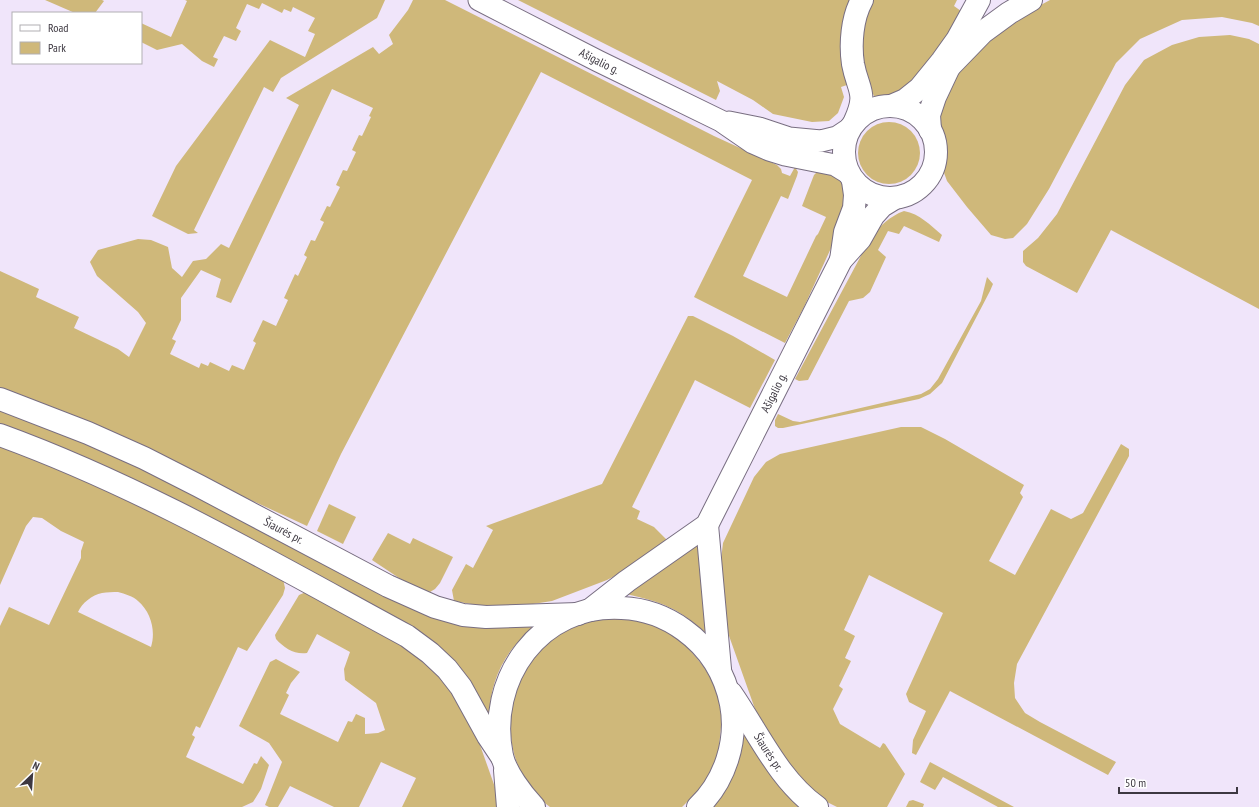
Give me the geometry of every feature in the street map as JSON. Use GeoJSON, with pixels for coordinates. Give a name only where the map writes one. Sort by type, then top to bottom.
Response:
{"type":"FeatureCollection","features":[{"type":"Feature","properties":{"kind":"main road"},"geometry":{"type":"LineString","coordinates":[[862,0],[854,23],[852,40],[853,64],[863,97],[861,109],[845,140],[843,151],[844,162],[851,177],[862,189],[872,195],[883,198],[904,196],[914,192],[929,178],[936,158],[936,148],[930,130],[929,115],[935,97],[950,66],[957,40]]}},
{"type":"Feature","properties":{"kind":"main road"},"geometry":{"type":"LineString","coordinates":[[892,106],[905,100],[920,88],[957,40],[979,0]]}},
{"type":"Feature","properties":{"kind":"main road"},"geometry":{"type":"LineString","coordinates":[[950,66],[983,32],[1009,13],[1031,0]]}},
{"type":"Feature","properties":{"kind":"main road"},"geometry":{"type":"LineString","coordinates":[[852,125],[866,112],[872,109],[892,106],[904,108],[914,112],[923,120],[930,130]]}},
{"type":"Feature","properties":{"kind":"main road","name":"Ašigalio g."},"geometry":{"type":"LineString","coordinates":[[841,260],[845,232],[854,208],[855,195],[851,177]]}},
{"type":"Feature","properties":{"kind":"main road","name":"Ašigalio g."},"geometry":{"type":"LineString","coordinates":[[584,612],[707,526],[841,260],[860,239],[873,216],[882,206],[895,198]]}},
{"type":"Feature","properties":{"kind":"main road","name":"Šiaurės pr."},"geometry":{"type":"LineString","coordinates":[[0,399],[88,433],[144,458],[388,586],[435,607],[463,615],[486,617],[584,612],[612,607],[634,609],[656,614],[676,624],[694,637],[709,653],[724,680],[783,772],[794,787],[817,807]]}},
{"type":"Feature","properties":{"kind":"main road"},"geometry":{"type":"LineString","coordinates":[[0,435],[97,474],[155,502],[229,539],[407,636],[430,653],[447,669],[461,687],[488,736],[503,759],[517,787],[534,807]]}},
{"type":"Feature","properties":{"kind":"main road"},"geometry":{"type":"LineString","coordinates":[[698,807],[713,789],[724,770],[730,749],[733,728],[733,712],[724,680],[707,526]]}},
{"type":"Feature","properties":{"kind":"main road"},"geometry":{"type":"LineString","coordinates":[[508,807],[499,718],[502,698],[508,679],[517,662],[529,646],[543,633],[560,622],[584,612]]}},
{"type":"Feature","properties":{"kind":"street","name":"Ašigalio g."},"geometry":{"type":"LineString","coordinates":[[479,0],[598,61],[721,121],[753,143],[769,150],[835,165],[851,177]]}},
{"type":"Feature","properties":{"kind":"street","name":"Ašigalio g."},"geometry":{"type":"LineString","coordinates":[[721,121],[759,128],[790,138],[821,141],[837,137],[852,125]]}},
{"type":"Feature","properties":{"kind":"green space"},"geometry":{"type":"Polygon","coordinates":[[[45,0],[104,1],[96,12],[73,12],[45,0]]]}},
{"type":"Feature","properties":{"kind":"green space"},"geometry":{"type":"Polygon","coordinates":[[[185,0],[385,0],[377,18],[281,78],[273,92],[264,87],[194,230],[198,233],[188,234],[152,216],[176,166],[270,40],[305,57],[315,34],[308,31],[315,18],[293,7],[291,12],[284,9],[282,13],[262,3],[259,9],[247,4],[236,28],[241,31],[236,41],[224,36],[213,57],[218,59],[214,67],[202,61],[182,44],[157,50],[142,42],[142,23],[171,37],[187,1],[185,0]]]}},
{"type":"Feature","properties":{"kind":"green space"},"geometry":{"type":"Polygon","coordinates":[[[413,0],[445,0],[714,136],[777,165],[781,169],[782,173],[790,176],[795,167],[798,172],[788,199],[781,196],[743,276],[787,297],[826,217],[802,206],[814,175],[818,171],[840,177],[845,187],[848,199],[837,235],[804,307],[785,343],[694,297],[752,180],[541,72],[341,454],[307,526],[95,424],[0,389],[0,271],[39,289],[36,297],[79,317],[74,328],[118,349],[129,357],[146,323],[138,312],[97,276],[90,262],[98,250],[138,239],[151,240],[168,247],[172,268],[182,277],[193,261],[206,259],[221,244],[229,248],[299,105],[286,98],[373,47],[379,54],[393,44],[389,35],[408,10],[413,0]],[[332,89],[231,303],[216,297],[221,279],[201,270],[181,298],[181,320],[172,339],[176,341],[170,354],[199,368],[201,363],[208,366],[210,362],[229,371],[232,365],[244,370],[256,343],[253,341],[263,320],[276,326],[288,300],[284,298],[295,274],[298,276],[307,257],[304,255],[311,240],[315,241],[324,222],[320,220],[327,206],[330,207],[340,187],[336,185],[343,170],[347,171],[356,152],[352,150],[359,135],[362,136],[371,117],[369,116],[373,108],[332,89]]]}},
{"type":"Feature","properties":{"kind":"green space"},"geometry":{"type":"Polygon","coordinates":[[[518,0],[851,0],[850,84],[841,87],[844,97],[838,113],[829,121],[812,122],[773,114],[753,100],[717,81],[720,91],[716,100],[518,0]]]}},
{"type":"Feature","properties":{"kind":"green space"},"geometry":{"type":"Polygon","coordinates":[[[872,0],[957,0],[954,6],[961,11],[923,72],[904,92],[894,97],[875,98],[865,74],[862,55],[862,36],[872,0]]]}},
{"type":"Feature","properties":{"kind":"green space"},"geometry":{"type":"Polygon","coordinates":[[[1050,0],[1259,0],[1259,26],[1252,23],[1222,17],[1182,20],[1140,39],[1116,63],[1049,189],[1027,224],[1013,238],[1005,239],[991,235],[947,181],[943,170],[946,158],[945,142],[938,116],[956,76],[983,45],[1017,18],[1050,0]]]}},
{"type":"Feature","properties":{"kind":"green space"},"geometry":{"type":"Polygon","coordinates":[[[1230,35],[1249,39],[1259,44],[1259,309],[1111,230],[1077,293],[1026,266],[1023,262],[1023,251],[1038,238],[1057,214],[1125,85],[1144,60],[1172,45],[1199,37],[1230,35]]]}},
{"type":"Feature","properties":{"kind":"green space"},"geometry":{"type":"Polygon","coordinates":[[[889,122],[901,125],[911,131],[917,141],[920,153],[917,165],[911,175],[901,181],[889,184],[877,181],[867,175],[861,165],[858,153],[861,141],[867,131],[877,125],[889,122]]]}},
{"type":"Feature","properties":{"kind":"green space"},"geometry":{"type":"Polygon","coordinates":[[[904,211],[920,217],[942,235],[939,242],[904,226],[899,234],[888,231],[878,250],[886,257],[870,292],[863,298],[849,301],[808,380],[799,381],[795,379],[871,237],[886,222],[904,211]]]}},
{"type":"Feature","properties":{"kind":"green space"},"geometry":{"type":"Polygon","coordinates":[[[987,277],[993,284],[990,291],[942,383],[930,394],[919,399],[783,428],[778,428],[775,426],[775,420],[778,414],[793,421],[800,422],[921,394],[930,389],[938,379],[981,301],[987,277]]]}},
{"type":"Feature","properties":{"kind":"green space"},"geometry":{"type":"Polygon","coordinates":[[[688,316],[693,316],[733,336],[775,360],[750,408],[695,380],[632,507],[640,511],[637,519],[654,527],[667,540],[636,565],[607,580],[552,601],[520,606],[488,607],[454,601],[452,590],[466,564],[473,568],[493,530],[486,526],[602,484],[688,316]]]}},
{"type":"Feature","properties":{"kind":"green space"},"geometry":{"type":"Polygon","coordinates":[[[0,408],[136,465],[411,606],[535,624],[507,656],[498,672],[491,698],[489,716],[450,659],[0,425],[0,408]]]}},
{"type":"Feature","properties":{"kind":"green space"},"geometry":{"type":"Polygon","coordinates":[[[901,427],[921,427],[945,439],[1024,485],[1020,493],[1023,497],[989,561],[1015,575],[1051,509],[1071,519],[1083,513],[1121,444],[1129,449],[1129,456],[1017,664],[1014,683],[1015,698],[1025,713],[1116,762],[1108,775],[950,691],[916,755],[912,753],[913,740],[926,711],[909,702],[906,694],[943,613],[869,575],[844,630],[855,636],[845,658],[851,661],[839,686],[843,689],[833,709],[840,724],[880,748],[883,743],[885,744],[905,774],[887,807],[837,807],[827,802],[803,783],[771,740],[755,709],[728,633],[719,576],[723,543],[754,477],[766,462],[780,454],[901,427]]]}},
{"type":"Feature","properties":{"kind":"green space"},"geometry":{"type":"Polygon","coordinates":[[[0,445],[161,514],[283,579],[285,588],[283,595],[247,651],[238,647],[200,728],[196,726],[192,735],[195,737],[186,757],[243,784],[254,763],[257,764],[261,756],[269,765],[261,789],[253,802],[242,807],[0,807],[0,626],[9,607],[49,625],[81,558],[81,551],[84,542],[61,531],[42,518],[33,517],[26,526],[0,585],[0,445]],[[118,592],[98,594],[85,603],[78,612],[151,647],[153,628],[146,611],[136,599],[118,592]]]}},
{"type":"Feature","properties":{"kind":"green space"},"geometry":{"type":"Polygon","coordinates":[[[329,504],[356,517],[343,544],[317,531],[329,504]]]}},
{"type":"Feature","properties":{"kind":"green space"},"geometry":{"type":"Polygon","coordinates":[[[388,533],[410,544],[413,538],[453,557],[440,583],[435,589],[430,592],[408,584],[372,560],[388,533]]]}},
{"type":"Feature","properties":{"kind":"green space"},"geometry":{"type":"Polygon","coordinates":[[[700,539],[706,633],[687,617],[669,607],[660,603],[626,594],[700,539]]]}},
{"type":"Feature","properties":{"kind":"green space"},"geometry":{"type":"Polygon","coordinates":[[[306,592],[395,640],[430,664],[450,689],[466,714],[480,745],[502,807],[402,807],[416,778],[381,762],[359,807],[334,807],[290,786],[278,807],[269,807],[265,805],[282,762],[269,743],[239,726],[270,662],[276,659],[300,672],[291,683],[286,693],[289,695],[280,714],[338,742],[348,721],[352,722],[356,714],[365,718],[365,734],[378,733],[385,730],[376,703],[345,680],[344,669],[350,652],[317,634],[307,653],[294,652],[276,639],[275,635],[299,595],[306,592]]]}},
{"type":"Feature","properties":{"kind":"green space"},"geometry":{"type":"Polygon","coordinates":[[[599,618],[629,618],[660,626],[686,645],[704,667],[716,688],[722,717],[719,747],[714,769],[697,792],[682,807],[550,807],[535,793],[523,777],[515,758],[511,739],[511,719],[514,699],[521,680],[539,650],[548,642],[569,629],[599,618]]]}},
{"type":"Feature","properties":{"kind":"green space"},"geometry":{"type":"Polygon","coordinates":[[[742,729],[801,807],[712,807],[742,729]]]}},
{"type":"Feature","properties":{"kind":"green space"},"geometry":{"type":"Polygon","coordinates":[[[930,762],[1014,807],[998,807],[943,777],[935,790],[920,782],[930,762]]]}},
{"type":"Feature","properties":{"kind":"green space"},"geometry":{"type":"Polygon","coordinates":[[[913,800],[924,804],[923,807],[906,807],[909,801],[913,800]]]}}]}
